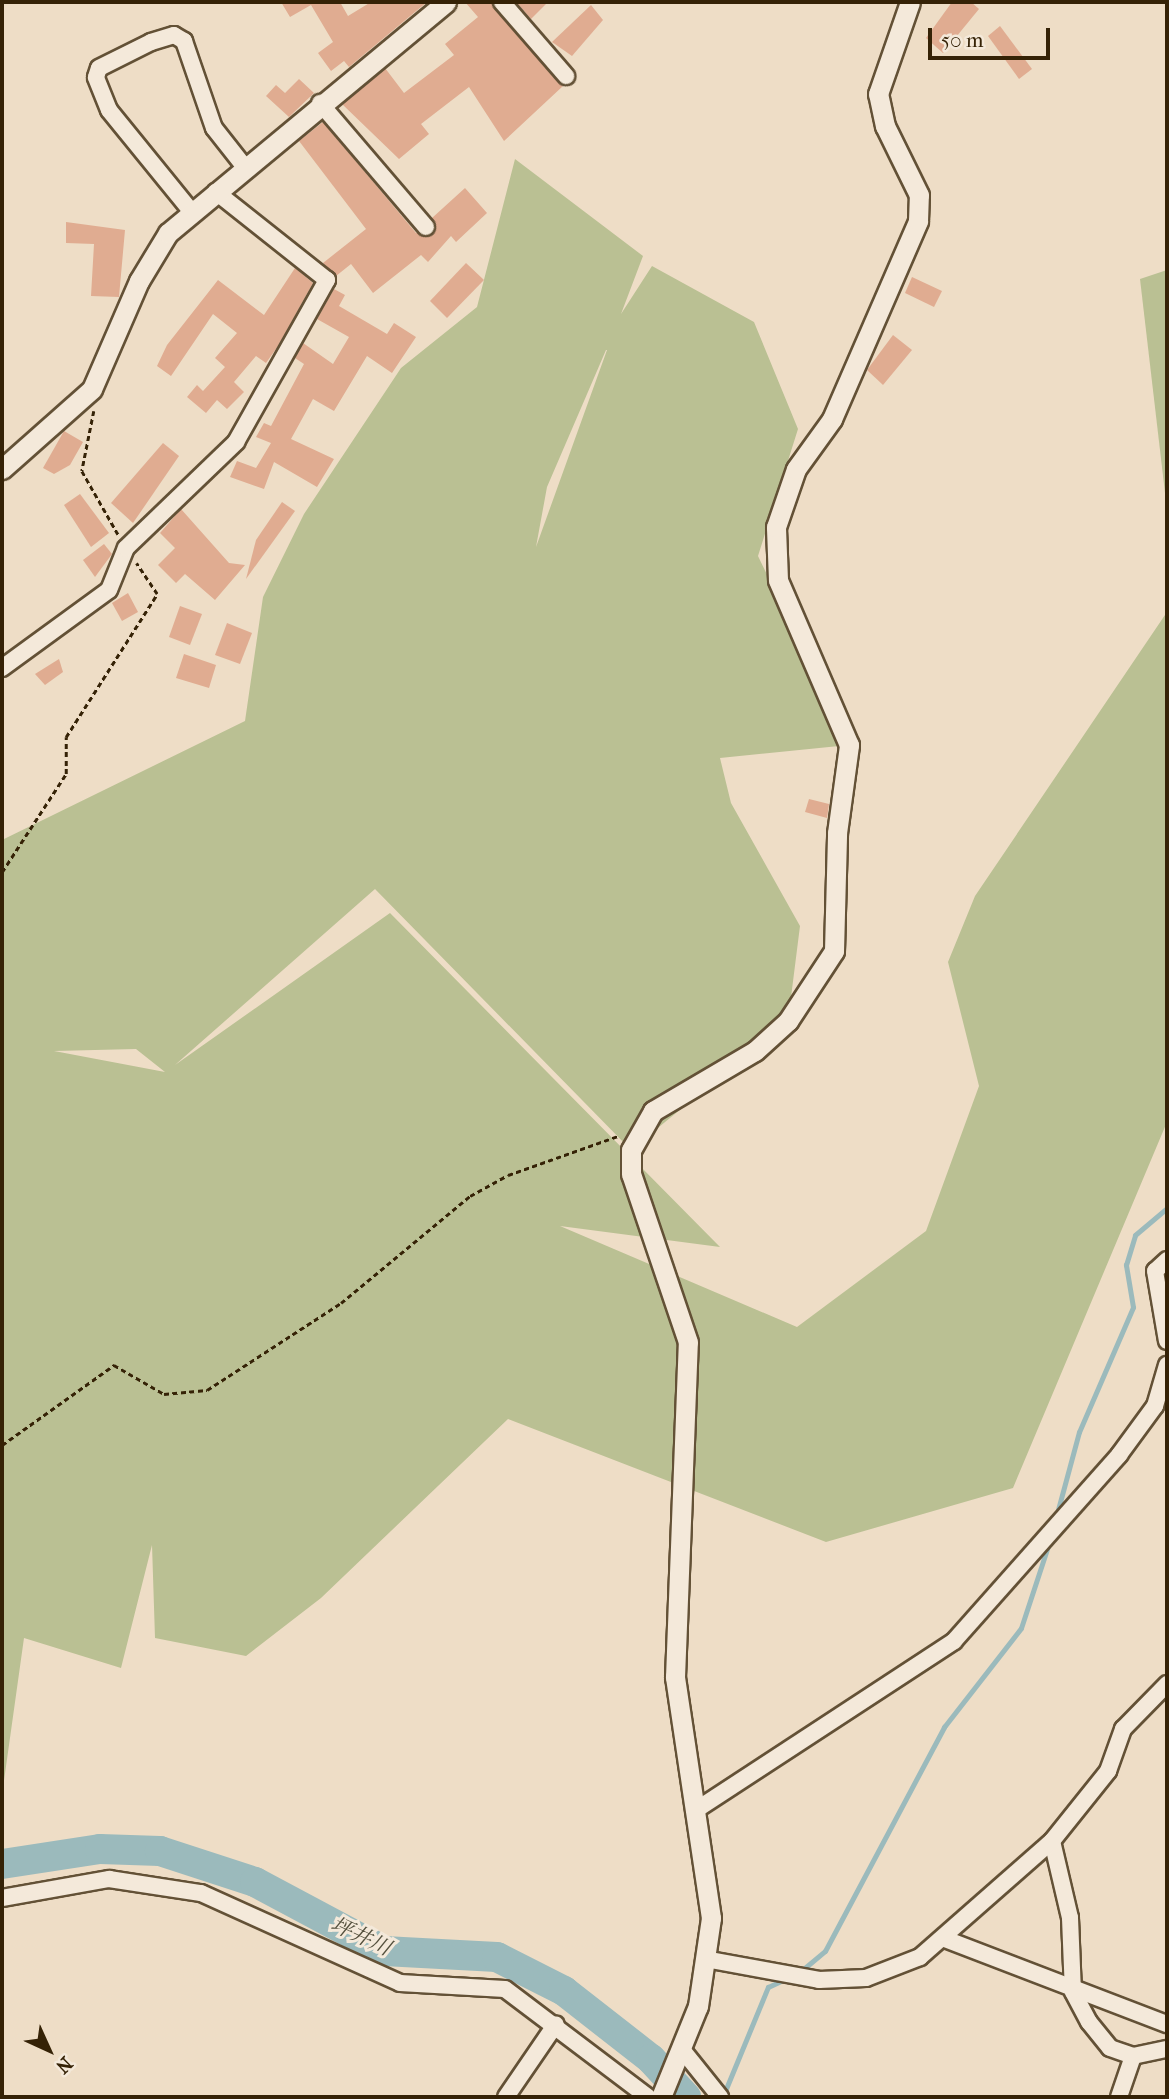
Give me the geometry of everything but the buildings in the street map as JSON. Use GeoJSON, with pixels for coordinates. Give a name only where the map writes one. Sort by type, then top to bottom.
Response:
{"type":"FeatureCollection","features":[{"type":"Feature","properties":{"kind":"street"},"geometry":{"type":"LineString","coordinates":[[2,469],[92,388],[148,264],[191,211],[446,2]]}},
{"type":"Feature","properties":{"kind":"street"},"geometry":{"type":"LineString","coordinates":[[502,2],[566,76]]}},
{"type":"Feature","properties":{"kind":"street"},"geometry":{"type":"LineString","coordinates":[[661,2097],[682,2056],[705,1959],[708,1875],[675,1677],[673,1614],[688,1342],[631,1174],[631,1150],[640,1127],[680,1090],[755,1051],[780,1028],[824,974],[834,951],[836,833],[849,745],[778,580],[776,527],[796,469],[832,419],[918,221],[919,195],[885,126],[878,94],[909,2]]}},
{"type":"Feature","properties":{"kind":"street"},"geometry":{"type":"LineString","coordinates":[[191,211],[108,110],[96,77],[99,68],[151,42],[174,35],[184,41],[214,128],[244,166]]}},
{"type":"Feature","properties":{"kind":"street"},"geometry":{"type":"LineString","coordinates":[[320,103],[426,227]]}},
{"type":"Feature","properties":{"kind":"street"},"geometry":{"type":"LineString","coordinates":[[2,668],[109,590],[126,548],[236,442],[327,280],[216,192]]}},
{"type":"Feature","properties":{"kind":"street"},"geometry":{"type":"LineString","coordinates":[[1167,1260],[1154,1271],[1167,1341]]}},
{"type":"Feature","properties":{"kind":"street"},"geometry":{"type":"LineString","coordinates":[[696,1810],[954,1641],[1119,1455],[1155,1406],[1167,1365]]}},
{"type":"Feature","properties":{"kind":"street"},"geometry":{"type":"LineString","coordinates":[[705,1959],[820,1980],[866,1978],[920,1957],[945,1939],[1052,1841],[1108,1771],[1123,1729],[1167,1684]]}},
{"type":"Feature","properties":{"kind":"street"},"geometry":{"type":"LineString","coordinates":[[1052,1841],[1070,1918],[1073,1992],[1110,2048],[1133,2056],[1167,2049]]}},
{"type":"Feature","properties":{"kind":"street"},"geometry":{"type":"LineString","coordinates":[[2,1898],[109,1879],[201,1893],[365,1972],[400,1983],[505,1990],[556,2024],[648,2097]]}},
{"type":"Feature","properties":{"kind":"street"},"geometry":{"type":"LineString","coordinates":[[945,1939],[1073,1992],[1167,2024]]}},
{"type":"Feature","properties":{"kind":"street"},"geometry":{"type":"LineString","coordinates":[[506,2097],[556,2024]]}},
{"type":"Feature","properties":{"kind":"street"},"geometry":{"type":"LineString","coordinates":[[682,2056],[720,2097]]}},
{"type":"Feature","properties":{"kind":"street"},"geometry":{"type":"LineString","coordinates":[[1119,2097],[1133,2056]]}},
{"type":"Feature","properties":{"kind":"path"},"geometry":{"type":"LineString","coordinates":[[2,872],[66,774],[66,737],[157,594],[126,548],[82,471],[95,405]]}},
{"type":"Feature","properties":{"kind":"path"},"geometry":{"type":"LineString","coordinates":[[2,1445],[114,1365],[164,1394],[207,1390],[341,1303],[470,1196],[508,1175],[640,1127]]}},
{"type":"Feature","properties":{"kind":"green space"},"geometry":{"type":"Polygon","coordinates":[[[515,159],[643,256],[621,314],[652,266],[754,322],[798,429],[758,556],[849,745],[720,758],[731,803],[800,926],[788,1021],[631,1150],[375,889],[175,1065],[390,913],[720,1247],[560,1226],[797,1327],[926,1231],[979,1086],[948,962],[975,896],[1167,612],[1167,1122],[1013,1488],[826,1542],[508,1419],[321,1598],[246,1656],[155,1638],[152,1545],[121,1668],[24,1638],[2,1795],[2,840],[245,721],[263,597],[304,514],[401,368],[477,307],[515,159]],[[607,350],[547,487],[536,547],[607,350]],[[136,1049],[54,1051],[165,1072],[136,1049]]]}},
{"type":"Feature","properties":{"kind":"green space"},"geometry":{"type":"Polygon","coordinates":[[[1167,270],[1167,510],[1140,279],[1167,270]]]}},
{"type":"Feature","properties":{"kind":"waterway"},"geometry":{"type":"LineString","coordinates":[[1056,1517],[1079,1432],[1133,1307],[1126,1265],[1135,1235],[1167,1208]]}},
{"type":"Feature","properties":{"kind":"waterway"},"geometry":{"type":"LineString","coordinates":[[801,1971],[825,1951],[944,1727],[1021,1628],[1049,1543]]}},
{"type":"Feature","properties":{"kind":"waterway","name":"坪井川"},"geometry":{"type":"LineString","coordinates":[[2,1864],[100,1849],[160,1851],[255,1882],[384,1951],[497,1957],[564,1991],[651,2059],[686,2097]]}},
{"type":"Feature","properties":{"kind":"waterway"},"geometry":{"type":"LineString","coordinates":[[723,2096],[768,1987],[785,1979]]}}]}
